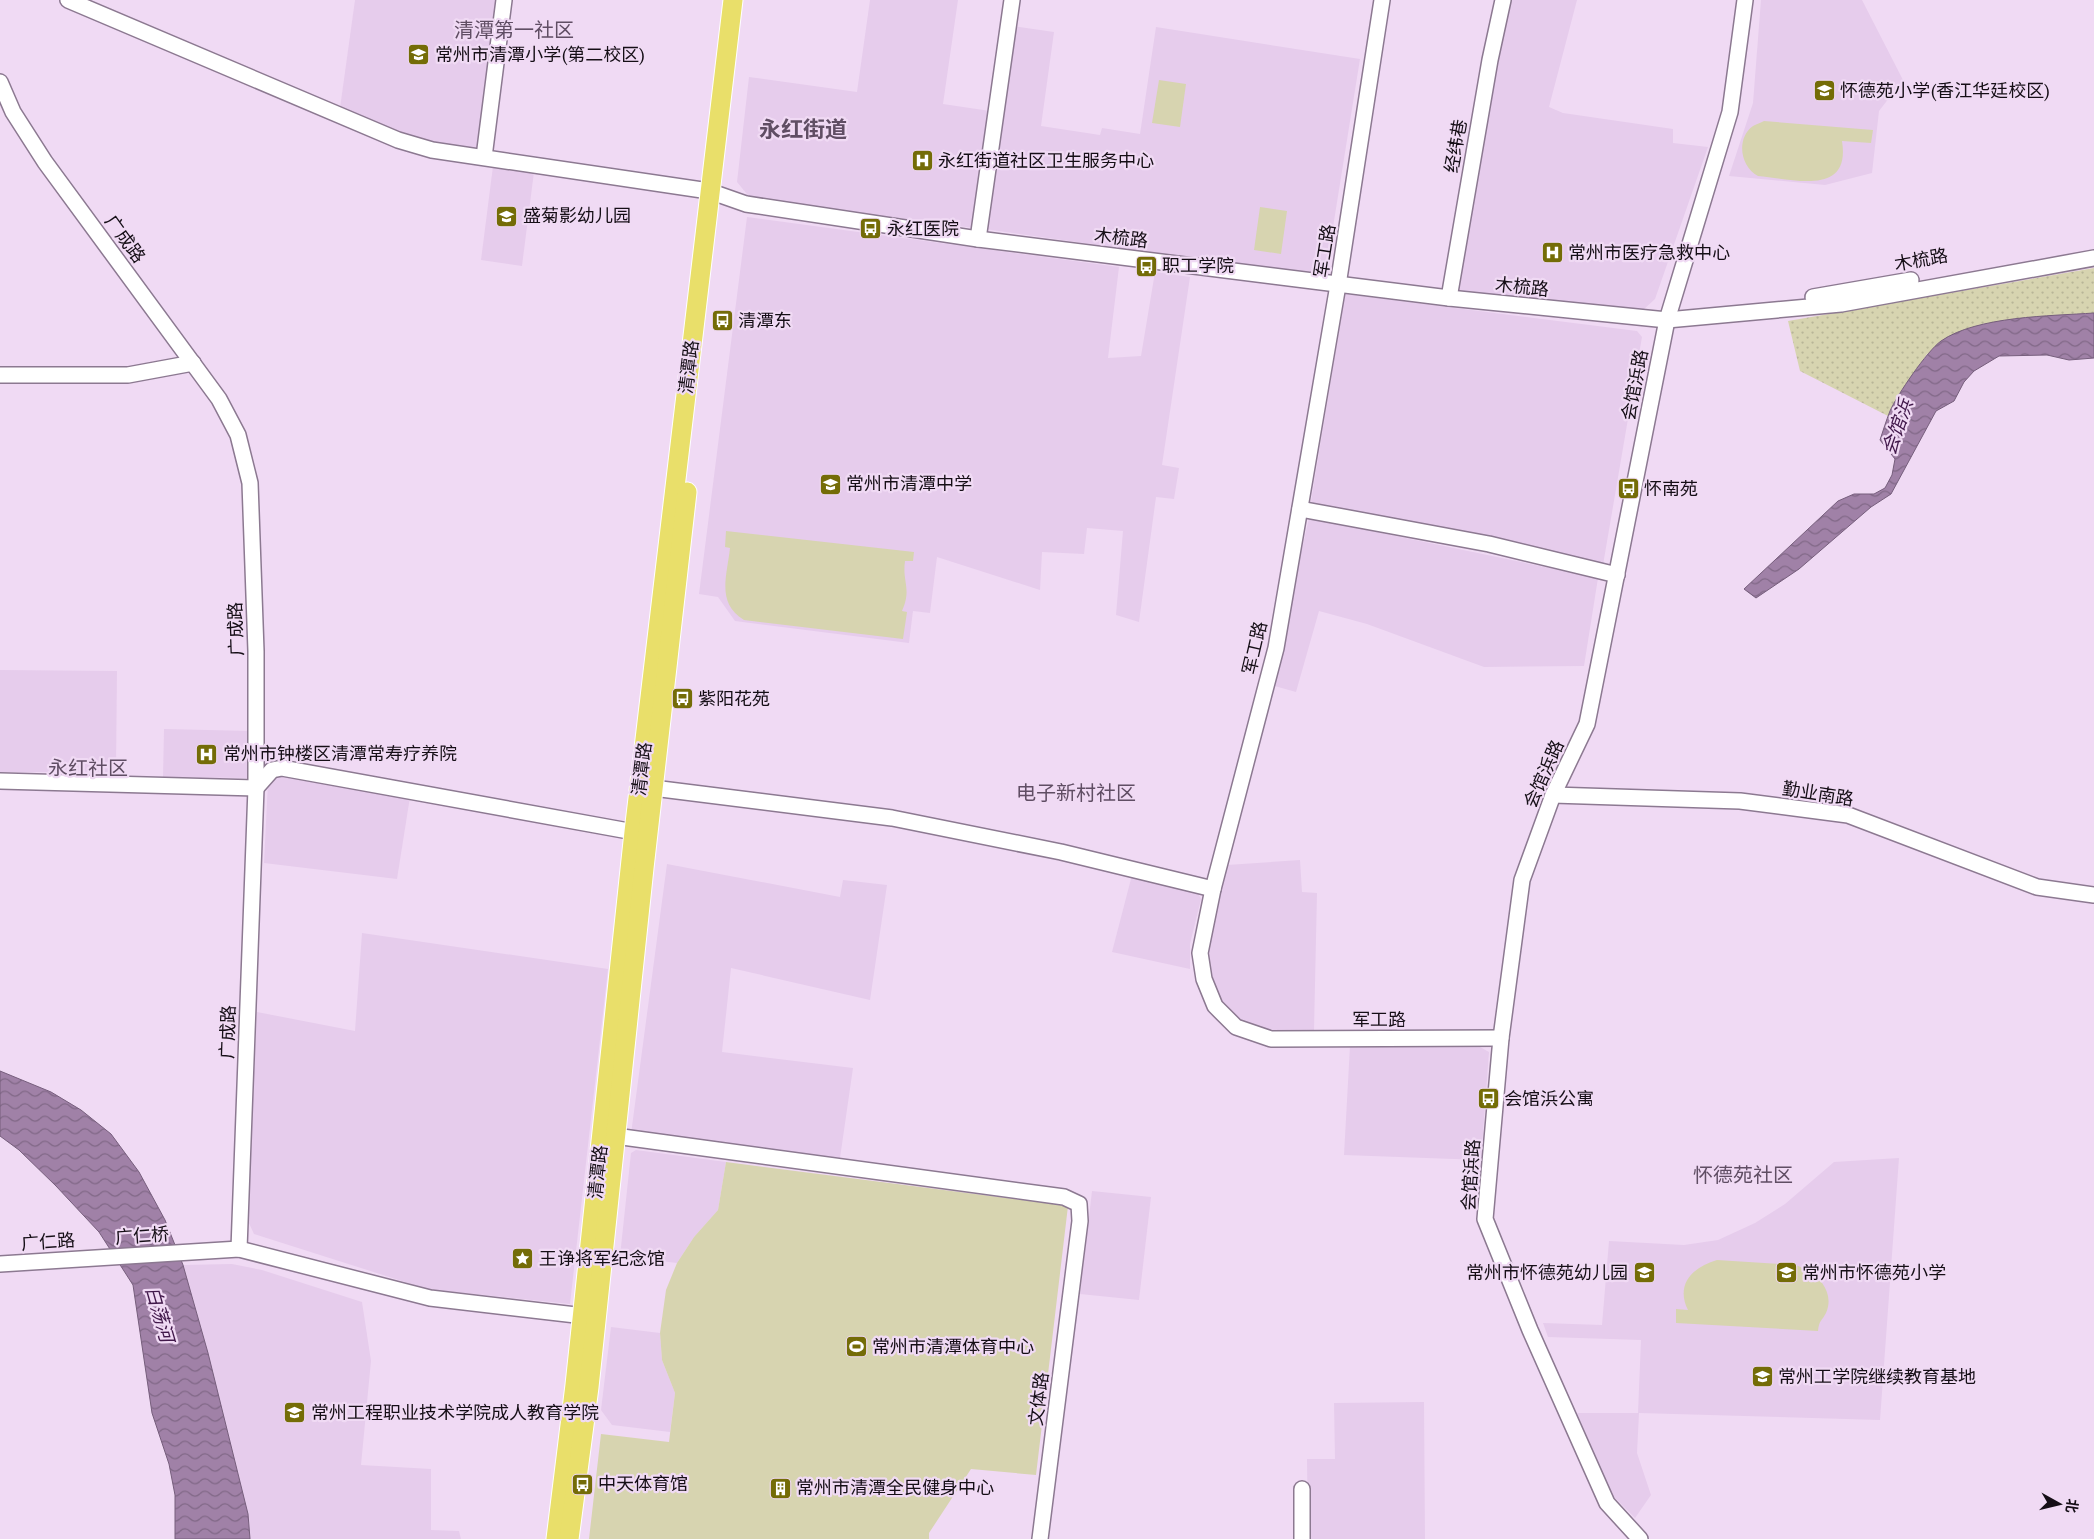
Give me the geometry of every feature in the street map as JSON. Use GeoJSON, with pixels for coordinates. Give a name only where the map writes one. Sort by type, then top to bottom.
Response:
{"type":"FeatureCollection","features":[{"type":"Feature","properties":{"kind":"main road","name":"清潭路"},"geometry":{"type":"LineString","coordinates":[[556,1539],[615,1136],[715,193],[733,0]]}},
{"type":"Feature","properties":{"kind":"main road","name":"清潭路"},"geometry":{"type":"LineString","coordinates":[[570,1539],[634,832],[715,193],[746,0]]}},
{"type":"Feature","properties":{"kind":"street","name":"木梳路"},"geometry":{"type":"LineString","coordinates":[[68,0],[398,140],[432,150],[715,193],[746,204],[978,239],[1338,285],[1667,320],[1842,304],[2094,258]]}},
{"type":"Feature","properties":{"kind":"street"},"geometry":{"type":"LineString","coordinates":[[484,157],[504,0]]}},
{"type":"Feature","properties":{"kind":"street"},"geometry":{"type":"LineString","coordinates":[[978,239],[1012,0]]}},
{"type":"Feature","properties":{"kind":"street","name":"军工路"},"geometry":{"type":"LineString","coordinates":[[1382,0],[1338,285],[1276,648],[1213,889],[1200,953],[1204,979],[1215,1006],[1236,1027],[1270,1040],[1501,1038]]}},
{"type":"Feature","properties":{"kind":"street","name":"经纬巷"},"geometry":{"type":"LineString","coordinates":[[1449,298],[1502,0]]}},
{"type":"Feature","properties":{"kind":"street","name":"会馆浜路"},"geometry":{"type":"LineString","coordinates":[[1640,1539],[1607,1503],[1530,1330],[1485,1219],[1501,1038],[1522,880],[1553,795],[1587,724],[1667,320],[1730,112],[1745,0]]}},
{"type":"Feature","properties":{"kind":"street","name":"广成路"},"geometry":{"type":"LineString","coordinates":[[0,82],[13,112],[45,162],[219,399],[238,435],[250,484],[256,651],[256,788],[239,1249]]}},
{"type":"Feature","properties":{"kind":"street","name":"木梳路"},"geometry":{"type":"LineString","coordinates":[[1667,320],[1686,311],[1802,299],[2094,248]]}},
{"type":"Feature","properties":{"kind":"street"},"geometry":{"type":"LineString","coordinates":[[0,375],[128,375],[193,363]]}},
{"type":"Feature","properties":{"kind":"street"},"geometry":{"type":"LineString","coordinates":[[1300,509],[1489,544],[1617,575]]}},
{"type":"Feature","properties":{"kind":"street"},"geometry":{"type":"LineString","coordinates":[[0,780],[256,788],[272,770],[282,768],[634,832]]}},
{"type":"Feature","properties":{"kind":"street"},"geometry":{"type":"LineString","coordinates":[[653,788],[892,818],[1061,852],[1213,889]]}},
{"type":"Feature","properties":{"kind":"street","name":"勤业南路"},"geometry":{"type":"LineString","coordinates":[[1553,795],[1740,801],[1848,815],[2036,887],[2094,895]]}},
{"type":"Feature","properties":{"kind":"street","name":"文体路"},"geometry":{"type":"LineString","coordinates":[[615,1136],[1064,1197],[1079,1204],[1080,1221],[1040,1539]]}},
{"type":"Feature","properties":{"kind":"street","name":"广仁桥"},"geometry":{"type":"LineString","coordinates":[[99,1258],[239,1249],[430,1298],[589,1317]]}},
{"type":"Feature","properties":{"kind":"street","name":"广仁路"},"geometry":{"type":"LineString","coordinates":[[0,1264],[99,1258]]}},
{"type":"Feature","properties":{"kind":"street"},"geometry":{"type":"LineString","coordinates":[[1302,1489],[1302,1539]]}},
{"type":"Feature","properties":{"kind":"shaded area","name":"常州市清潭小学(第二校区)"},"geometry":{"type":"Polygon","coordinates":[[[355,0],[497,0],[478,150],[429,143],[400,135],[340,108],[355,0]]]}},
{"type":"Feature","properties":{"kind":"shaded area"},"geometry":{"type":"Polygon","coordinates":[[[870,0],[958,0],[943,104],[990,111],[974,228],[751,199],[737,182],[749,77],[857,92],[870,0]]]}},
{"type":"Feature","properties":{"kind":"shaded area"},"geometry":{"type":"Polygon","coordinates":[[[1508,0],[1577,0],[1549,107],[1563,113],[1673,129],[1673,143],[1708,147],[1655,299],[1643,310],[1454,291],[1508,0]]]}},
{"type":"Feature","properties":{"kind":"shaded area","name":"怀德苑小学(香江华廷校区)"},"geometry":{"type":"Polygon","coordinates":[[[1761,0],[1862,0],[1903,80],[1879,111],[1872,173],[1825,185],[1729,176],[1753,103],[1761,0]]]}},
{"type":"Feature","properties":{"kind":"shaded area"},"geometry":{"type":"Polygon","coordinates":[[[1013,26],[1054,32],[1041,126],[1100,135],[1102,128],[1140,134],[1156,27],[1360,59],[1325,277],[985,229],[1013,26]]]}},
{"type":"Feature","properties":{"kind":"shaded area"},"geometry":{"type":"Polygon","coordinates":[[[1159,80],[1186,84],[1180,127],[1152,123],[1159,80]]]}},
{"type":"Feature","properties":{"kind":"shaded area"},"geometry":{"type":"Polygon","coordinates":[[[1764,121],[1873,130],[1871,143],[1842,141],[1842,159],[1838,171],[1829,177],[1816,181],[1802,181],[1758,176],[1747,166],[1742,152],[1744,138],[1753,126],[1764,121]]]}},
{"type":"Feature","properties":{"kind":"shaded area","name":"盛菊影幼儿园"},"geometry":{"type":"Polygon","coordinates":[[[493,166],[534,172],[522,266],[481,260],[493,166]]]}},
{"type":"Feature","properties":{"kind":"shaded area"},"geometry":{"type":"Polygon","coordinates":[[[1260,207],[1287,211],[1281,254],[1254,250],[1260,207]]]}},
{"type":"Feature","properties":{"kind":"shaded area"},"geometry":{"type":"Polygon","coordinates":[[[747,217],[1119,267],[1108,358],[1141,356],[1155,272],[1190,277],[1162,465],[1179,468],[1174,499],[1156,497],[1139,622],[1116,615],[1123,531],[1087,528],[1084,554],[1042,552],[1040,590],[937,557],[930,613],[913,611],[909,643],[735,621],[718,597],[699,594],[747,217]]]}},
{"type":"Feature","properties":{"kind":"shaded area"},"geometry":{"type":"Polygon","coordinates":[[[2094,268],[2094,313],[1982,324],[1927,354],[1888,416],[1800,371],[1788,321],[2094,268]]]}},
{"type":"Feature","properties":{"kind":"shaded area"},"geometry":{"type":"Polygon","coordinates":[[[1345,294],[1637,331],[1642,337],[1603,565],[1417,523],[1315,506],[1311,501],[1345,294]]]}},
{"type":"Feature","properties":{"kind":"shaded area"},"geometry":{"type":"Polygon","coordinates":[[[1309,518],[1598,578],[1584,666],[1484,667],[1367,624],[1319,611],[1296,692],[1271,685],[1309,518]]]}},
{"type":"Feature","properties":{"kind":"shaded area"},"geometry":{"type":"Polygon","coordinates":[[[726,531],[914,552],[913,561],[905,561],[904,568],[907,591],[902,611],[907,612],[903,639],[744,620],[735,613],[726,597],[725,588],[730,548],[725,547],[726,531]]]}},
{"type":"Feature","properties":{"kind":"shaded area"},"geometry":{"type":"Polygon","coordinates":[[[0,670],[117,671],[116,772],[0,772],[0,670]]]}},
{"type":"Feature","properties":{"kind":"shaded area","name":"常州市钟楼区清潭常寿疗养院"},"geometry":{"type":"Polygon","coordinates":[[[164,729],[251,731],[250,778],[163,777],[164,729]]]}},
{"type":"Feature","properties":{"kind":"shaded area"},"geometry":{"type":"Polygon","coordinates":[[[280,774],[410,797],[397,879],[264,863],[268,782],[273,776],[280,774]]]}},
{"type":"Feature","properties":{"kind":"shaded area"},"geometry":{"type":"Polygon","coordinates":[[[1300,860],[1302,892],[1317,893],[1314,1030],[1270,1030],[1239,1022],[1219,998],[1207,957],[1212,923],[1227,865],[1300,860]]]}},
{"type":"Feature","properties":{"kind":"shaded area"},"geometry":{"type":"Polygon","coordinates":[[[667,864],[840,897],[843,880],[887,885],[870,1000],[731,968],[722,1052],[853,1068],[840,1158],[631,1134],[667,864]]]}},
{"type":"Feature","properties":{"kind":"shaded area"},"geometry":{"type":"Polygon","coordinates":[[[1132,875],[1197,891],[1201,899],[1190,944],[1190,969],[1112,952],[1132,875]]]}},
{"type":"Feature","properties":{"kind":"shaded area"},"geometry":{"type":"Polygon","coordinates":[[[362,933],[608,969],[570,1304],[427,1289],[254,1234],[247,1219],[257,1012],[355,1031],[362,933]]]}},
{"type":"Feature","properties":{"kind":"shaded area"},"geometry":{"type":"Polygon","coordinates":[[[1350,1046],[1480,1047],[1489,1052],[1481,1160],[1344,1155],[1350,1046]]]}},
{"type":"Feature","properties":{"kind":"shaded area"},"geometry":{"type":"Polygon","coordinates":[[[636,1150],[726,1162],[718,1210],[694,1237],[677,1263],[620,1256],[631,1153],[636,1150]]]}},
{"type":"Feature","properties":{"kind":"shaded area"},"geometry":{"type":"Polygon","coordinates":[[[1899,1158],[1880,1420],[1639,1413],[1637,1453],[1651,1495],[1635,1518],[1612,1495],[1577,1413],[1638,1413],[1641,1340],[1548,1337],[1543,1323],[1602,1325],[1609,1241],[1684,1245],[1718,1240],[1755,1223],[1785,1204],[1834,1162],[1899,1158]]]}},
{"type":"Feature","properties":{"kind":"shaded area","name":"常州市清潭体育中心"},"geometry":{"type":"Polygon","coordinates":[[[726,1162],[1068,1206],[1036,1475],[971,1469],[929,1533],[929,1539],[589,1539],[601,1434],[669,1442],[675,1393],[662,1360],[660,1333],[666,1290],[677,1263],[694,1237],[718,1210],[726,1162]]]}},
{"type":"Feature","properties":{"kind":"shaded area"},"geometry":{"type":"Polygon","coordinates":[[[1092,1191],[1151,1197],[1139,1300],[1080,1294],[1092,1191]]]}},
{"type":"Feature","properties":{"kind":"shaded area"},"geometry":{"type":"Polygon","coordinates":[[[1717,1260],[1795,1265],[1810,1272],[1822,1283],[1828,1297],[1826,1313],[1818,1331],[1676,1323],[1676,1309],[1688,1310],[1684,1292],[1689,1278],[1701,1267],[1717,1260]]]}},
{"type":"Feature","properties":{"kind":"shaded area","name":"常州工程职业技术学院成人教育学院"},"geometry":{"type":"Polygon","coordinates":[[[232,1264],[262,1270],[362,1302],[371,1361],[361,1465],[431,1469],[431,1530],[459,1531],[461,1539],[250,1539],[248,1514],[208,1353],[183,1265],[232,1264]]]}},
{"type":"Feature","properties":{"kind":"shaded area"},"geometry":{"type":"Polygon","coordinates":[[[611,1327],[660,1333],[662,1360],[675,1393],[670,1432],[612,1425],[601,1410],[611,1327]]]}},
{"type":"Feature","properties":{"kind":"shaded area"},"geometry":{"type":"Polygon","coordinates":[[[1424,1402],[1425,1539],[1308,1539],[1307,1459],[1335,1459],[1334,1403],[1424,1402]]]}},
{"type":"Feature","properties":{"kind":"water","name":"会馆浜"},"geometry":{"type":"Polygon","coordinates":[[[2094,313],[2094,358],[2069,360],[2047,355],[1999,356],[1974,371],[1964,382],[1954,401],[1936,411],[1891,494],[1871,507],[1799,569],[1756,598],[1744,589],[1838,501],[1854,494],[1874,494],[1885,488],[1892,475],[1895,459],[1880,440],[1889,415],[1913,374],[1928,354],[1941,341],[1956,333],[1994,322],[2094,313]]]}},
{"type":"Feature","properties":{"kind":"water","name":"白荡河"},"geometry":{"type":"Polygon","coordinates":[[[0,1071],[51,1092],[81,1110],[111,1134],[139,1172],[165,1220],[183,1265],[208,1353],[248,1514],[250,1539],[175,1539],[175,1495],[169,1464],[152,1413],[133,1285],[99,1232],[19,1150],[0,1136],[0,1071]]]}},
{"type":"Feature","properties":{"kind":"place","name":"常州市清潭小学(第二校区)"},"geometry":{"type":"Point","coordinates":[419,55]}},
{"type":"Feature","properties":{"kind":"place","name":"怀德苑小学(香江华廷校区)"},"geometry":{"type":"Point","coordinates":[1824,91]}},
{"type":"Feature","properties":{"kind":"place","name":"永红街道社区卫生服务中心"},"geometry":{"type":"Point","coordinates":[922,161]}},
{"type":"Feature","properties":{"kind":"place","name":"盛菊影幼儿园"},"geometry":{"type":"Point","coordinates":[507,216]}},
{"type":"Feature","properties":{"kind":"place","name":"永红医院"},"geometry":{"type":"Point","coordinates":[871,229]}},
{"type":"Feature","properties":{"kind":"place","name":"常州市医疗急救中心"},"geometry":{"type":"Point","coordinates":[1552,253]}},
{"type":"Feature","properties":{"kind":"place","name":"职工学院"},"geometry":{"type":"Point","coordinates":[1146,266]}},
{"type":"Feature","properties":{"kind":"place","name":"清潭东"},"geometry":{"type":"Point","coordinates":[722,321]}},
{"type":"Feature","properties":{"kind":"place","name":"常州市清潭中学"},"geometry":{"type":"Point","coordinates":[830,484]}},
{"type":"Feature","properties":{"kind":"place","name":"怀南苑"},"geometry":{"type":"Point","coordinates":[1628,489]}},
{"type":"Feature","properties":{"kind":"place","name":"紫阳花苑"},"geometry":{"type":"Point","coordinates":[682,699]}},
{"type":"Feature","properties":{"kind":"place","name":"常州市钟楼区清潭常寿疗养院"},"geometry":{"type":"Point","coordinates":[207,754]}},
{"type":"Feature","properties":{"kind":"place","name":"会馆浜公寓"},"geometry":{"type":"Point","coordinates":[1488,1099]}},
{"type":"Feature","properties":{"kind":"place","name":"王诤将军纪念馆"},"geometry":{"type":"Point","coordinates":[523,1259]}},
{"type":"Feature","properties":{"kind":"place","name":"常州市怀德苑幼儿园"},"geometry":{"type":"Point","coordinates":[1644,1273]}},
{"type":"Feature","properties":{"kind":"place","name":"常州市怀德苑小学"},"geometry":{"type":"Point","coordinates":[1786,1273]}},
{"type":"Feature","properties":{"kind":"place","name":"常州市清潭体育中心"},"geometry":{"type":"Point","coordinates":[856,1347]}},
{"type":"Feature","properties":{"kind":"place","name":"常州工学院继续教育基地"},"geometry":{"type":"Point","coordinates":[1762,1377]}},
{"type":"Feature","properties":{"kind":"place","name":"常州工程职业技术学院成人教育学院"},"geometry":{"type":"Point","coordinates":[295,1413]}},
{"type":"Feature","properties":{"kind":"place","name":"中天体育馆"},"geometry":{"type":"Point","coordinates":[582,1484]}},
{"type":"Feature","properties":{"kind":"place","name":"常州市清潭全民健身中心"},"geometry":{"type":"Point","coordinates":[780,1488]}},
{"type":"Feature","properties":{"kind":"district","name":"清潭第一社区"},"geometry":{"type":"Point","coordinates":[514,30]}},
{"type":"Feature","properties":{"kind":"district","name":"永红街道"},"geometry":{"type":"Point","coordinates":[803,129]}},
{"type":"Feature","properties":{"kind":"district","name":"永红社区"},"geometry":{"type":"Point","coordinates":[88,768]}},
{"type":"Feature","properties":{"kind":"district","name":"电子新村社区"},"geometry":{"type":"Point","coordinates":[1076,793]}},
{"type":"Feature","properties":{"kind":"district","name":"怀德苑社区"},"geometry":{"type":"Point","coordinates":[1743,1175]}}]}
